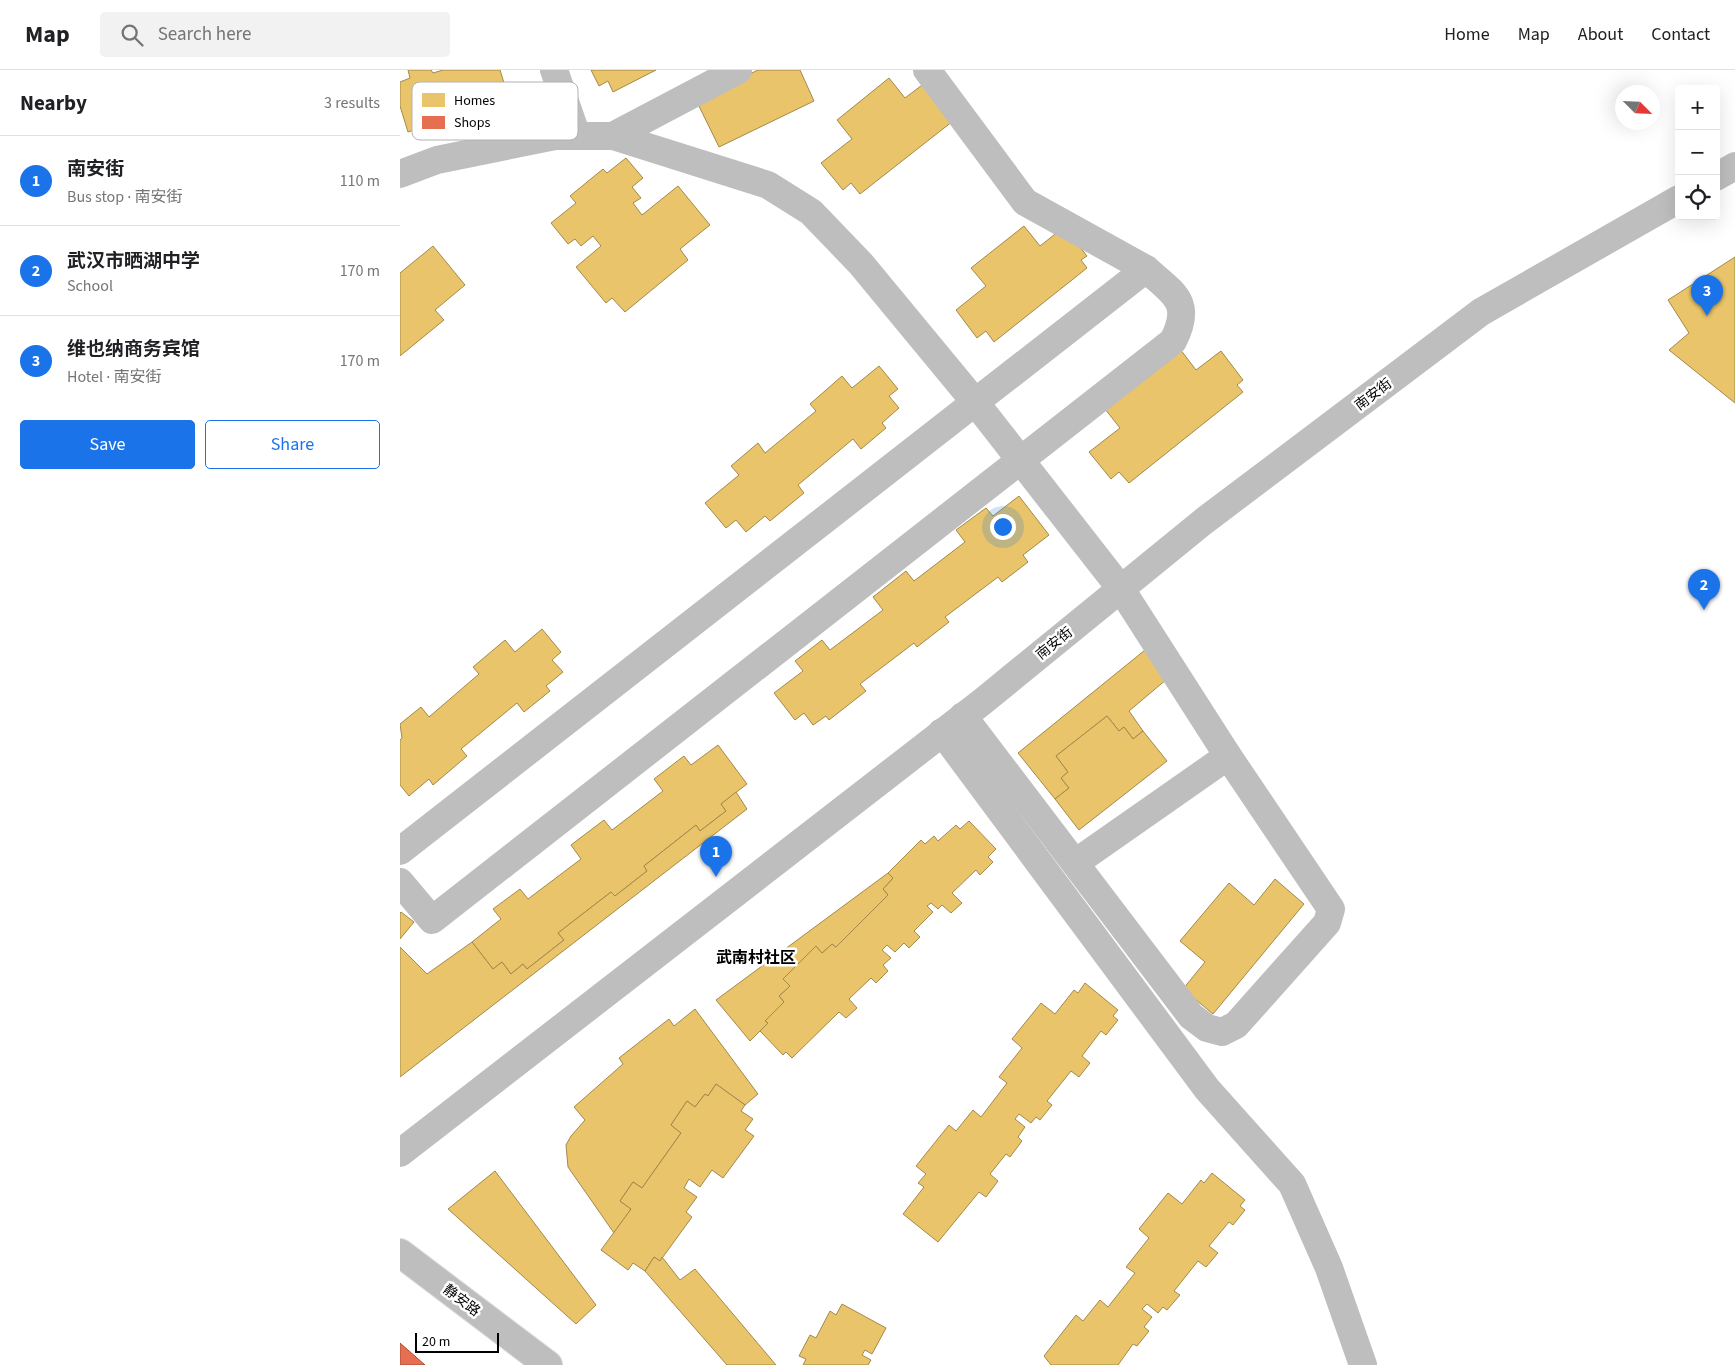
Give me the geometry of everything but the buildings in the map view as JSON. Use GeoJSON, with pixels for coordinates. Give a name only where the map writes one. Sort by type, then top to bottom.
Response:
{"type":"FeatureCollection","features":[{"type":"Feature","properties":{"kind":"street"},"geometry":{"type":"LineString","coordinates":[[554,70],[558,82]]}},
{"type":"Feature","properties":{"kind":"street"},"geometry":{"type":"LineString","coordinates":[[613,136],[738,70]]}},
{"type":"Feature","properties":{"kind":"street"},"geometry":{"type":"LineString","coordinates":[[400,882],[432,920],[1173,341],[1182,324],[1182,307],[1170,290],[1146,269],[1025,202],[927,70]]}},
{"type":"Feature","properties":{"kind":"street"},"geometry":{"type":"LineString","coordinates":[[578,136],[613,136],[768,185],[811,212],[861,264],[975,402],[1121,589],[1228,756],[1331,909],[1327,923],[1236,1024],[1222,1032],[1208,1028],[1191,1016],[1075,863],[953,724]]}},
{"type":"Feature","properties":{"kind":"street"},"geometry":{"type":"LineString","coordinates":[[400,174],[437,160],[535,140]]}},
{"type":"Feature","properties":{"kind":"street"},"geometry":{"type":"LineString","coordinates":[[1719,175],[1735,166]]}},
{"type":"Feature","properties":{"kind":"street","name":"南安街"},"geometry":{"type":"LineString","coordinates":[[400,1153],[953,724],[1204,521],[1481,312],[1675,201]]}},
{"type":"Feature","properties":{"kind":"street"},"geometry":{"type":"LineString","coordinates":[[400,851],[1146,269]]}},
{"type":"Feature","properties":{"kind":"street"},"geometry":{"type":"LineString","coordinates":[[953,724],[1206,1089],[1292,1184],[1329,1268],[1363,1365]]}},
{"type":"Feature","properties":{"kind":"street"},"geometry":{"type":"LineString","coordinates":[[1075,863],[1228,756]]}},
{"type":"Feature","properties":{"kind":"street","name":"静安路"},"geometry":{"type":"LineString","coordinates":[[400,1253],[548,1365]]}},
{"type":"Feature","properties":{"kind":"place","name":"维也纳商务宾馆"},"geometry":{"type":"Point","coordinates":[1707,316]}},
{"type":"Feature","properties":{"kind":"place","name":"武汉市晒湖中学"},"geometry":{"type":"Point","coordinates":[1704,610]}},
{"type":"Feature","properties":{"kind":"place","name":"南安街"},"geometry":{"type":"Point","coordinates":[716,877]}},
{"type":"Feature","properties":{"kind":"district","name":"武南村社区"},"geometry":{"type":"Point","coordinates":[756,957]}}]}
